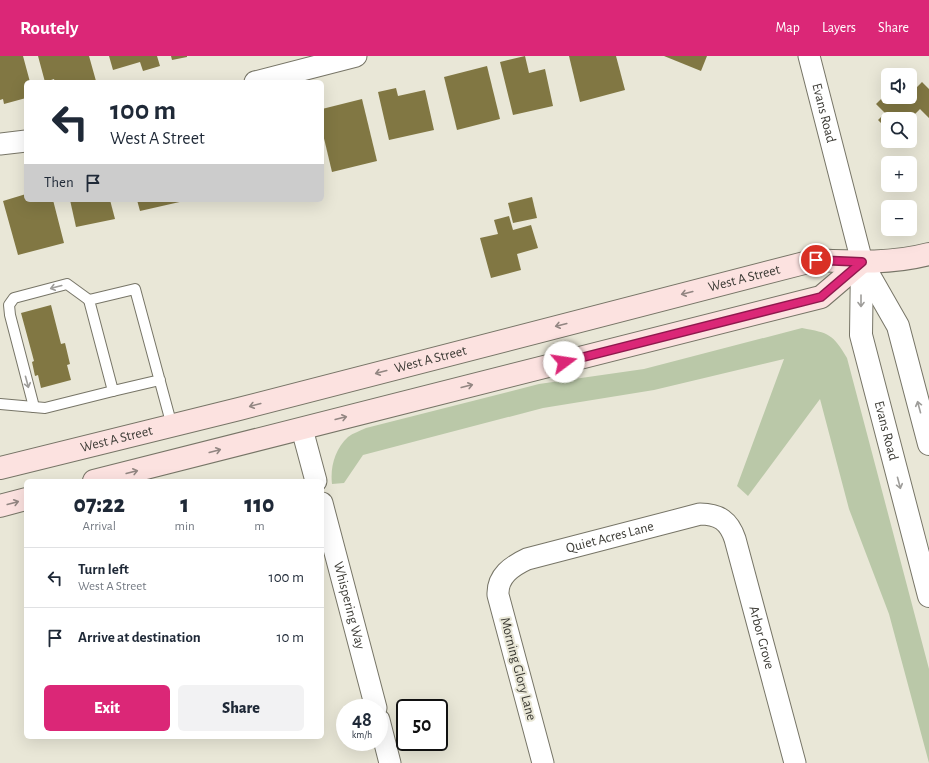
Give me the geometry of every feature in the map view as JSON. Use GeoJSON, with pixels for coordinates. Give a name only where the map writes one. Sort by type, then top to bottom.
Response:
{"type":"FeatureCollection","features":[{"type":"Feature","properties":{"kind":"main road","name":"West A Street"},"geometry":{"type":"LineString","coordinates":[[0,468],[172,426],[816,260],[862,262],[905,260],[929,254]]}},
{"type":"Feature","properties":{"kind":"main road"},"geometry":{"type":"LineString","coordinates":[[102,479],[821,297],[862,262]]}},
{"type":"Feature","properties":{"kind":"main road"},"geometry":{"type":"LineString","coordinates":[[0,506],[24,500]]}},
{"type":"Feature","properties":{"kind":"street"},"geometry":{"type":"LineString","coordinates":[[263,80],[356,56]]}},
{"type":"Feature","properties":{"kind":"street","name":"Evans Road"},"geometry":{"type":"LineString","coordinates":[[809,56],[862,262],[898,326],[929,444]]}},
{"type":"Feature","properties":{"kind":"street"},"geometry":{"type":"LineString","coordinates":[[0,144],[24,141]]}},
{"type":"Feature","properties":{"kind":"street","name":"Evans Road"},"geometry":{"type":"LineString","coordinates":[[862,262],[861,335],[929,596]]}},
{"type":"Feature","properties":{"kind":"street"},"geometry":{"type":"LineString","coordinates":[[302,428],[315,479]]}},
{"type":"Feature","properties":{"kind":"street","name":"Whispering Way"},"geometry":{"type":"LineString","coordinates":[[324,511],[374,699]]}},
{"type":"Feature","properties":{"kind":"street","name":"Quiet Acres Lane"},"geometry":{"type":"LineString","coordinates":[[504,575],[513,566],[527,559],[700,514],[710,514],[720,518]]}},
{"type":"Feature","properties":{"kind":"street","name":"Arbor Grove"},"geometry":{"type":"LineString","coordinates":[[720,518],[732,528],[795,763]]}},
{"type":"Feature","properties":{"kind":"street","name":"Morning Glory Lane"},"geometry":{"type":"LineString","coordinates":[[504,575],[498,588],[498,595],[543,763]]}},
{"type":"Feature","properties":{"kind":"street"},"geometry":{"type":"LineString","coordinates":[[387,751],[390,763]]}},
{"type":"Feature","properties":{"kind":"lane"},"geometry":{"type":"LineString","coordinates":[[34,407],[10,315],[9,305],[14,298],[67,284],[89,300],[113,391]]}},
{"type":"Feature","properties":{"kind":"lane"},"geometry":{"type":"LineString","coordinates":[[89,300],[135,289],[172,426]]}},
{"type":"Feature","properties":{"kind":"lane"},"geometry":{"type":"LineString","coordinates":[[0,404],[45,408],[160,380]]}},
{"type":"Feature","properties":{"kind":"green space"},"geometry":{"type":"Polygon","coordinates":[[[802,328],[824,333],[834,339],[847,358],[929,669],[929,763],[889,614],[849,509],[820,399],[748,496],[737,486],[784,359],[654,390],[543,408],[363,455],[344,483],[332,484],[334,459],[343,442],[354,433],[366,428],[539,384],[644,369],[802,328]]]}},
{"type":"Feature","properties":{"kind":"building"},"geometry":{"type":"Polygon","coordinates":[[[0,56],[23,56],[29,80],[24,80],[24,99],[4,104],[3,99],[0,100],[0,56]]]}},
{"type":"Feature","properties":{"kind":"building"},"geometry":{"type":"Polygon","coordinates":[[[38,56],[89,56],[96,80],[54,79],[44,80],[38,56]]]}},
{"type":"Feature","properties":{"kind":"building"},"geometry":{"type":"Polygon","coordinates":[[[109,56],[157,56],[160,66],[143,71],[140,62],[113,70],[109,56]]]}},
{"type":"Feature","properties":{"kind":"building"},"geometry":{"type":"Polygon","coordinates":[[[171,56],[187,56],[187,57],[172,60],[171,56]]]}},
{"type":"Feature","properties":{"kind":"building"},"geometry":{"type":"Polygon","coordinates":[[[525,56],[529,73],[545,69],[553,106],[513,115],[500,62],[525,56]]]}},
{"type":"Feature","properties":{"kind":"building"},"geometry":{"type":"Polygon","coordinates":[[[569,56],[616,56],[625,90],[580,102],[569,56]]]}},
{"type":"Feature","properties":{"kind":"building"},"geometry":{"type":"Polygon","coordinates":[[[664,56],[707,56],[701,71],[664,56]]]}},
{"type":"Feature","properties":{"kind":"building"},"geometry":{"type":"Polygon","coordinates":[[[487,66],[500,119],[457,130],[444,77],[487,66]]]}},
{"type":"Feature","properties":{"kind":"building"},"geometry":{"type":"Polygon","coordinates":[[[922,82],[929,89],[929,118],[920,109],[917,112],[884,112],[876,104],[881,99],[881,104],[917,104],[917,87],[922,82]]]}},
{"type":"Feature","properties":{"kind":"building"},"geometry":{"type":"Polygon","coordinates":[[[396,88],[398,96],[425,90],[434,130],[389,140],[378,92],[396,88]]]}},
{"type":"Feature","properties":{"kind":"building"},"geometry":{"type":"Polygon","coordinates":[[[362,99],[377,161],[332,172],[324,138],[324,108],[362,99]]]}},
{"type":"Feature","properties":{"kind":"building"},"geometry":{"type":"Polygon","coordinates":[[[24,195],[24,202],[54,202],[64,243],[18,255],[3,201],[24,195]]]}},
{"type":"Feature","properties":{"kind":"building"},"geometry":{"type":"Polygon","coordinates":[[[532,197],[537,218],[513,223],[508,203],[532,197]]]}},
{"type":"Feature","properties":{"kind":"building"},"geometry":{"type":"Polygon","coordinates":[[[70,202],[111,202],[115,219],[76,227],[70,202]]]}},
{"type":"Feature","properties":{"kind":"building"},"geometry":{"type":"Polygon","coordinates":[[[138,202],[180,202],[140,211],[138,202]]]}},
{"type":"Feature","properties":{"kind":"building"},"geometry":{"type":"Polygon","coordinates":[[[509,216],[513,230],[531,225],[538,248],[517,254],[521,270],[491,278],[480,238],[498,234],[494,220],[509,216]]]}},
{"type":"Feature","properties":{"kind":"building"},"geometry":{"type":"Polygon","coordinates":[[[51,305],[61,344],[65,343],[70,364],[67,365],[71,380],[41,388],[38,375],[35,376],[32,362],[34,361],[21,313],[51,305]]]}},
{"type":"Feature","properties":{"kind":"route"},"geometry":{"type":"LineString","coordinates":[[564,362],[821,297],[862,262],[816,260]]}}]}
